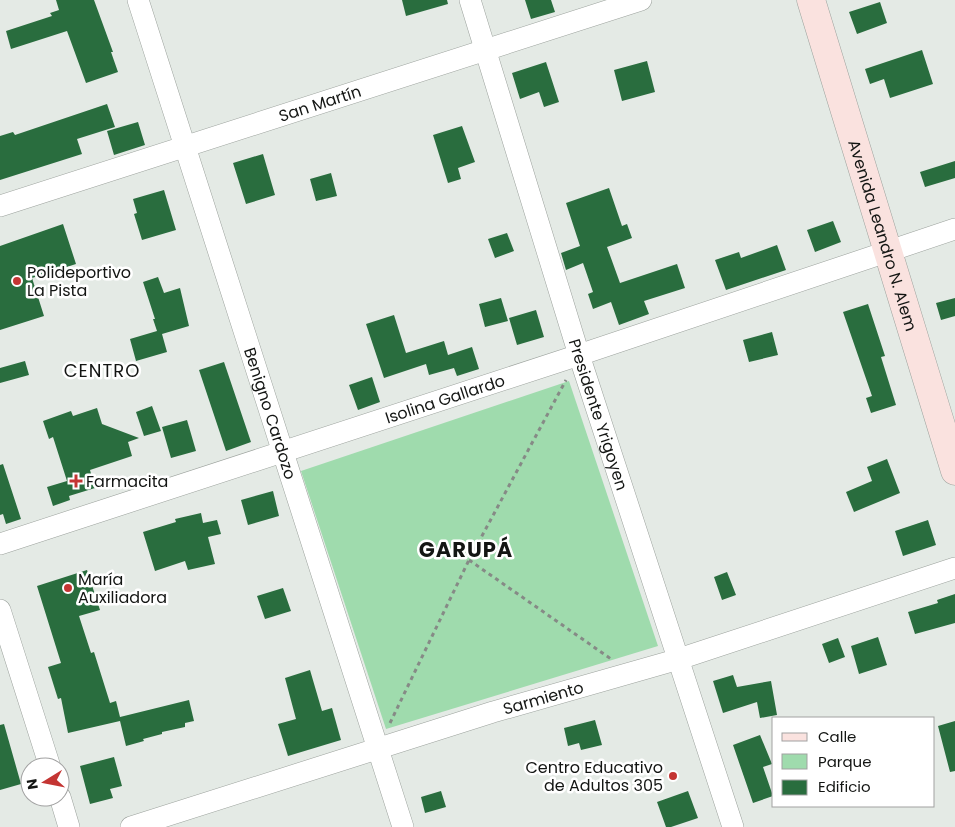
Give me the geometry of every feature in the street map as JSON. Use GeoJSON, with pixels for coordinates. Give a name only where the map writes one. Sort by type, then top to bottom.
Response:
{"type":"FeatureCollection","features":[{"type":"Feature","properties":{"kind":"main road","name":"Avenida Leandro N. Alem"},"geometry":{"type":"LineString","coordinates":[[811,0],[955,470]]}},
{"type":"Feature","properties":{"kind":"street","name":"Benigno Cardozo"},"geometry":{"type":"LineString","coordinates":[[138,0],[403,827]]}},
{"type":"Feature","properties":{"kind":"street","name":"Presidente Yrigoyen"},"geometry":{"type":"LineString","coordinates":[[470,0],[579,356],[733,827]]}},
{"type":"Feature","properties":{"kind":"street","name":"San Martín"},"geometry":{"type":"LineString","coordinates":[[0,206],[641,0]]}},
{"type":"Feature","properties":{"kind":"street","name":"Isolina Gallardo"},"geometry":{"type":"LineString","coordinates":[[0,544],[579,356],[955,229]]}},
{"type":"Feature","properties":{"kind":"street","name":"Sarmiento"},"geometry":{"type":"LineString","coordinates":[[131,827],[493,712],[679,660],[955,568]]}},
{"type":"Feature","properties":{"kind":"street"},"geometry":{"type":"LineString","coordinates":[[0,610],[47,757]]}},
{"type":"Feature","properties":{"kind":"street"},"geometry":{"type":"LineString","coordinates":[[63,807],[69,827]]}},
{"type":"Feature","properties":{"kind":"path"},"geometry":{"type":"LineString","coordinates":[[378,748],[470,560],[579,356]]}},
{"type":"Feature","properties":{"kind":"path"},"geometry":{"type":"LineString","coordinates":[[470,560],[632,673]]}},
{"type":"Feature","properties":{"kind":"green space"},"geometry":{"type":"Polygon","coordinates":[[[569,381],[658,646],[386,729],[301,471],[569,381]]]}},
{"type":"Feature","properties":{"kind":"building"},"geometry":{"type":"Polygon","coordinates":[[[56,0],[94,0],[113,52],[111,52],[118,72],[86,83],[67,31],[11,49],[6,31],[52,16],[50,13],[59,10],[56,0]]]}},
{"type":"Feature","properties":{"kind":"building"},"geometry":{"type":"Polygon","coordinates":[[[402,0],[447,0],[448,4],[406,16],[402,0]]]}},
{"type":"Feature","properties":{"kind":"building"},"geometry":{"type":"Polygon","coordinates":[[[525,0],[551,0],[555,12],[531,19],[525,0]]]}},
{"type":"Feature","properties":{"kind":"building"},"geometry":{"type":"Polygon","coordinates":[[[880,2],[887,23],[857,34],[849,12],[880,2]]]}},
{"type":"Feature","properties":{"kind":"building"},"geometry":{"type":"Polygon","coordinates":[[[922,50],[933,84],[890,98],[884,79],[870,84],[865,69],[922,50]]]}},
{"type":"Feature","properties":{"kind":"building"},"geometry":{"type":"Polygon","coordinates":[[[647,61],[655,92],[622,101],[614,70],[647,61]]]}},
{"type":"Feature","properties":{"kind":"building"},"geometry":{"type":"Polygon","coordinates":[[[546,62],[559,102],[544,107],[539,92],[520,99],[512,73],[546,62]]]}},
{"type":"Feature","properties":{"kind":"building"},"geometry":{"type":"Polygon","coordinates":[[[107,104],[115,127],[77,139],[82,154],[0,180],[0,136],[13,132],[15,135],[107,104]]]}},
{"type":"Feature","properties":{"kind":"building"},"geometry":{"type":"Polygon","coordinates":[[[138,122],[145,145],[114,155],[107,131],[138,122]]]}},
{"type":"Feature","properties":{"kind":"building"},"geometry":{"type":"Polygon","coordinates":[[[462,126],[475,162],[458,168],[461,179],[448,183],[433,135],[462,126]]]}},
{"type":"Feature","properties":{"kind":"building"},"geometry":{"type":"Polygon","coordinates":[[[263,154],[275,195],[246,204],[233,163],[263,154]]]}},
{"type":"Feature","properties":{"kind":"building"},"geometry":{"type":"Polygon","coordinates":[[[955,161],[955,178],[925,187],[920,172],[955,161]]]}},
{"type":"Feature","properties":{"kind":"building"},"geometry":{"type":"Polygon","coordinates":[[[331,173],[337,196],[316,201],[310,179],[331,173]]]}},
{"type":"Feature","properties":{"kind":"building"},"geometry":{"type":"Polygon","coordinates":[[[609,188],[622,226],[627,224],[632,238],[607,247],[620,283],[677,264],[685,288],[644,301],[649,314],[619,325],[611,302],[593,309],[588,294],[593,292],[583,263],[566,270],[561,253],[580,246],[566,203],[609,188]]]}},
{"type":"Feature","properties":{"kind":"building"},"geometry":{"type":"Polygon","coordinates":[[[164,190],[176,230],[142,240],[134,214],[137,213],[133,199],[164,190]]]}},
{"type":"Feature","properties":{"kind":"building"},"geometry":{"type":"Polygon","coordinates":[[[833,221],[841,242],[815,252],[807,230],[833,221]]]}},
{"type":"Feature","properties":{"kind":"building"},"geometry":{"type":"Polygon","coordinates":[[[63,224],[76,264],[32,278],[44,316],[0,330],[0,246],[63,224]]]}},
{"type":"Feature","properties":{"kind":"building"},"geometry":{"type":"Polygon","coordinates":[[[507,233],[514,251],[495,258],[488,239],[507,233]]]}},
{"type":"Feature","properties":{"kind":"building"},"geometry":{"type":"Polygon","coordinates":[[[777,245],[786,270],[726,290],[715,260],[739,252],[741,258],[777,245]]]}},
{"type":"Feature","properties":{"kind":"building"},"geometry":{"type":"Polygon","coordinates":[[[158,277],[164,293],[180,288],[189,326],[162,334],[167,352],[136,361],[130,339],[157,331],[143,282],[158,277]]]}},
{"type":"Feature","properties":{"kind":"building"},"geometry":{"type":"Polygon","coordinates":[[[501,298],[508,321],[485,327],[479,304],[501,298]]]}},
{"type":"Feature","properties":{"kind":"building"},"geometry":{"type":"Polygon","coordinates":[[[955,298],[955,316],[941,320],[936,303],[955,298]]]}},
{"type":"Feature","properties":{"kind":"building"},"geometry":{"type":"Polygon","coordinates":[[[868,304],[885,356],[881,357],[896,405],[871,413],[866,398],[872,396],[843,312],[868,304]]]}},
{"type":"Feature","properties":{"kind":"building"},"geometry":{"type":"Polygon","coordinates":[[[536,310],[544,337],[517,345],[509,318],[536,310]]]}},
{"type":"Feature","properties":{"kind":"building"},"geometry":{"type":"Polygon","coordinates":[[[394,315],[406,353],[444,341],[448,355],[472,347],[479,369],[457,376],[454,368],[429,375],[426,364],[384,378],[366,324],[394,315]]]}},
{"type":"Feature","properties":{"kind":"building"},"geometry":{"type":"Polygon","coordinates":[[[772,332],[778,355],[749,362],[743,340],[772,332]]]}},
{"type":"Feature","properties":{"kind":"building"},"geometry":{"type":"Polygon","coordinates":[[[25,361],[29,375],[0,383],[0,368],[25,361]]]}},
{"type":"Feature","properties":{"kind":"building"},"geometry":{"type":"Polygon","coordinates":[[[224,362],[251,442],[226,451],[199,370],[224,362]]]}},
{"type":"Feature","properties":{"kind":"building"},"geometry":{"type":"Polygon","coordinates":[[[372,377],[380,402],[358,410],[349,385],[372,377]]]}},
{"type":"Feature","properties":{"kind":"building"},"geometry":{"type":"Polygon","coordinates":[[[152,406],[161,431],[144,436],[136,412],[152,406]]]}},
{"type":"Feature","properties":{"kind":"building"},"geometry":{"type":"Polygon","coordinates":[[[97,408],[102,424],[139,438],[128,442],[132,456],[90,470],[95,488],[69,496],[70,500],[53,506],[47,487],[67,481],[53,437],[49,439],[43,421],[71,411],[73,416],[97,408]]]}},
{"type":"Feature","properties":{"kind":"building"},"geometry":{"type":"Polygon","coordinates":[[[187,420],[196,451],[171,458],[162,427],[187,420]]]}},
{"type":"Feature","properties":{"kind":"building"},"geometry":{"type":"Polygon","coordinates":[[[887,459],[900,493],[854,512],[846,492],[872,481],[867,467],[887,459]]]}},
{"type":"Feature","properties":{"kind":"building"},"geometry":{"type":"Polygon","coordinates":[[[3,464],[21,519],[6,524],[3,514],[0,515],[0,465],[3,464]]]}},
{"type":"Feature","properties":{"kind":"building"},"geometry":{"type":"Polygon","coordinates":[[[273,491],[279,516],[248,525],[241,500],[273,491]]]}},
{"type":"Feature","properties":{"kind":"building"},"geometry":{"type":"Polygon","coordinates":[[[201,513],[203,523],[217,520],[221,534],[208,537],[215,564],[188,570],[185,561],[155,571],[143,532],[176,522],[175,519],[201,513]]]}},
{"type":"Feature","properties":{"kind":"building"},"geometry":{"type":"Polygon","coordinates":[[[928,520],[936,545],[903,556],[895,531],[928,520]]]}},
{"type":"Feature","properties":{"kind":"building"},"geometry":{"type":"Polygon","coordinates":[[[87,570],[100,610],[79,616],[91,653],[94,652],[110,703],[116,701],[120,717],[189,700],[194,721],[185,723],[185,727],[162,732],[162,734],[143,739],[144,741],[126,746],[120,721],[68,733],[61,698],[58,699],[48,667],[61,663],[37,586],[87,570]]]}},
{"type":"Feature","properties":{"kind":"building"},"geometry":{"type":"Polygon","coordinates":[[[727,572],[736,595],[722,600],[714,577],[727,572]]]}},
{"type":"Feature","properties":{"kind":"building"},"geometry":{"type":"Polygon","coordinates":[[[283,588],[291,611],[265,619],[257,596],[283,588]]]}},
{"type":"Feature","properties":{"kind":"building"},"geometry":{"type":"Polygon","coordinates":[[[955,594],[955,623],[915,634],[908,612],[938,603],[937,600],[955,594]]]}},
{"type":"Feature","properties":{"kind":"building"},"geometry":{"type":"Polygon","coordinates":[[[878,637],[887,665],[859,674],[851,646],[878,637]]]}},
{"type":"Feature","properties":{"kind":"building"},"geometry":{"type":"Polygon","coordinates":[[[838,638],[845,657],[829,663],[822,644],[838,638]]]}},
{"type":"Feature","properties":{"kind":"building"},"geometry":{"type":"Polygon","coordinates":[[[310,670],[322,711],[332,708],[341,740],[288,756],[278,724],[296,719],[285,678],[310,670]]]}},
{"type":"Feature","properties":{"kind":"building"},"geometry":{"type":"Polygon","coordinates":[[[733,675],[737,687],[771,681],[777,715],[760,718],[757,702],[723,713],[713,681],[733,675]]]}},
{"type":"Feature","properties":{"kind":"building"},"geometry":{"type":"Polygon","coordinates":[[[595,720],[602,745],[581,750],[579,743],[568,746],[564,728],[595,720]]]}},
{"type":"Feature","properties":{"kind":"building"},"geometry":{"type":"Polygon","coordinates":[[[955,721],[955,771],[950,772],[938,726],[955,721]]]}},
{"type":"Feature","properties":{"kind":"building"},"geometry":{"type":"Polygon","coordinates":[[[4,724],[20,784],[0,790],[0,725],[4,724]]]}},
{"type":"Feature","properties":{"kind":"building"},"geometry":{"type":"Polygon","coordinates":[[[760,735],[772,764],[763,767],[772,796],[753,803],[733,745],[760,735]]]}},
{"type":"Feature","properties":{"kind":"building"},"geometry":{"type":"Polygon","coordinates":[[[114,757],[122,786],[110,789],[113,798],[90,804],[80,766],[114,757]]]}},
{"type":"Feature","properties":{"kind":"building"},"geometry":{"type":"Polygon","coordinates":[[[441,791],[446,807],[425,813],[421,797],[441,791]]]}},
{"type":"Feature","properties":{"kind":"building"},"geometry":{"type":"Polygon","coordinates":[[[688,791],[698,818],[666,827],[657,802],[688,791]]]}},
{"type":"Feature","properties":{"kind":"place","name":"Polideportivo La Pista"},"geometry":{"type":"Point","coordinates":[17,281]}},
{"type":"Feature","properties":{"kind":"place","name":"Farmacita"},"geometry":{"type":"Point","coordinates":[76,481]}},
{"type":"Feature","properties":{"kind":"place","name":"María Auxiliadora"},"geometry":{"type":"Point","coordinates":[68,588]}},
{"type":"Feature","properties":{"kind":"place","name":"Centro Educativo de Adultos 305"},"geometry":{"type":"Point","coordinates":[673,776]}},
{"type":"Feature","properties":{"kind":"district","name":"CENTRO"},"geometry":{"type":"Point","coordinates":[102,370]}},
{"type":"Feature","properties":{"kind":"district","name":"GARUPÁ"},"geometry":{"type":"Point","coordinates":[466,549]}}]}
